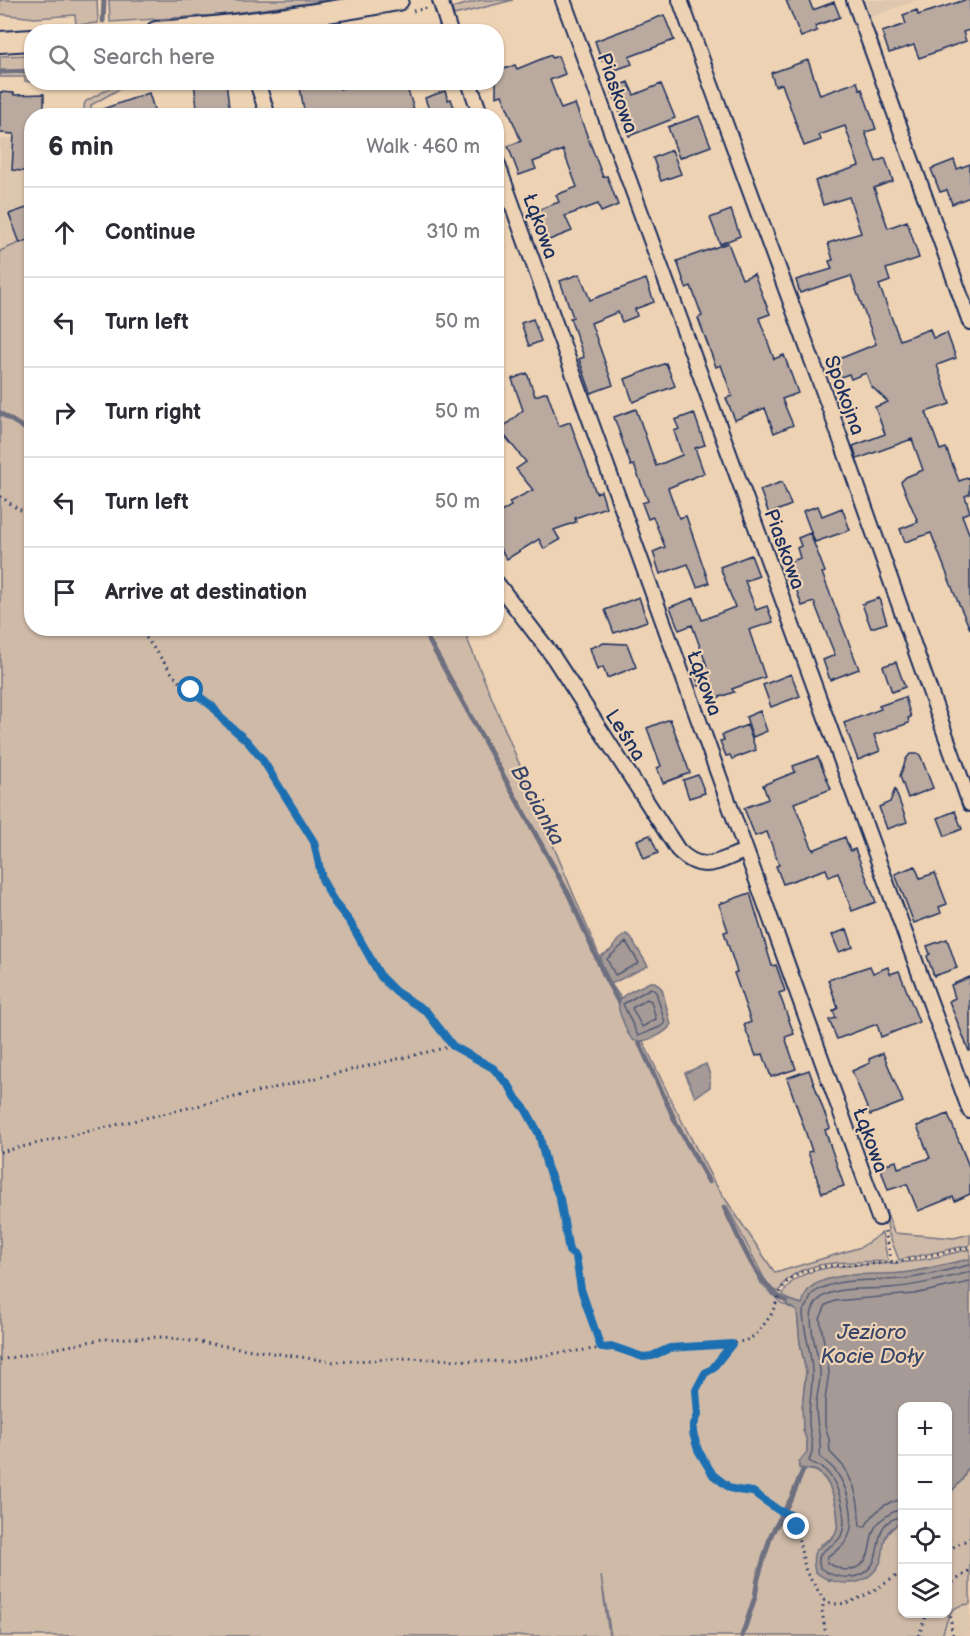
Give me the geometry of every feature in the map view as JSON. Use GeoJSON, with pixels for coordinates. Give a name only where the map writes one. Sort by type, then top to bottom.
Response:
{"type":"FeatureCollection","features":[{"type":"Feature","properties":{"kind":"main road"},"geometry":{"type":"LineString","coordinates":[[264,24],[398,0]]}},
{"type":"Feature","properties":{"kind":"main road"},"geometry":{"type":"LineString","coordinates":[[0,42],[24,40]]}},
{"type":"Feature","properties":{"kind":"street"},"geometry":{"type":"LineString","coordinates":[[440,0],[448,24]]}},
{"type":"Feature","properties":{"kind":"street","name":"Piaskowa"},"geometry":{"type":"LineString","coordinates":[[563,0],[970,1111]]}},
{"type":"Feature","properties":{"kind":"street","name":"Spokojna"},"geometry":{"type":"LineString","coordinates":[[680,0],[835,423],[970,804]]}},
{"type":"Feature","properties":{"kind":"street"},"geometry":{"type":"LineString","coordinates":[[854,0],[970,322]]}},
{"type":"Feature","properties":{"kind":"street"},"geometry":{"type":"LineString","coordinates":[[260,90],[265,108]]}},
{"type":"Feature","properties":{"kind":"street"},"geometry":{"type":"LineString","coordinates":[[472,90],[478,108]]}},
{"type":"Feature","properties":{"kind":"street","name":"Łąkowa"},"geometry":{"type":"LineString","coordinates":[[504,182],[879,1218]]}},
{"type":"Feature","properties":{"kind":"street","name":"Leśna"},"geometry":{"type":"LineString","coordinates":[[504,592],[552,655],[678,850],[696,864],[705,865],[745,851]]}},
{"type":"Feature","properties":{"kind":"path"},"geometry":{"type":"LineString","coordinates":[[0,496],[24,511]]}},
{"type":"Feature","properties":{"kind":"path"},"geometry":{"type":"LineString","coordinates":[[145,636],[177,680],[213,707],[221,718],[258,754],[314,842],[322,879],[334,902],[350,922],[375,969],[389,986],[426,1011],[453,1046],[497,1072],[534,1121],[547,1167],[560,1199],[569,1251],[576,1257],[581,1289],[601,1348]]}},
{"type":"Feature","properties":{"kind":"path"},"geometry":{"type":"LineString","coordinates":[[0,1152],[453,1046]]}},
{"type":"Feature","properties":{"kind":"path"},"geometry":{"type":"LineString","coordinates":[[885,1233],[892,1263]]}},
{"type":"Feature","properties":{"kind":"path"},"geometry":{"type":"LineString","coordinates":[[0,1360],[102,1339],[164,1337],[334,1362],[408,1358],[510,1362],[557,1353],[614,1347],[643,1357],[652,1356],[670,1348],[745,1341],[756,1335],[764,1326],[784,1285],[790,1279],[814,1268],[892,1263],[970,1247]]}},
{"type":"Feature","properties":{"kind":"path"},"geometry":{"type":"LineString","coordinates":[[732,1344],[712,1369],[705,1373],[696,1390],[698,1415],[693,1433],[698,1450],[713,1475],[730,1488],[759,1494],[778,1510],[791,1515],[797,1527],[806,1572],[828,1603],[844,1604],[853,1601],[898,1576]]}},
{"type":"Feature","properties":{"kind":"path"},"geometry":{"type":"LineString","coordinates":[[952,1548],[970,1539]]}},
{"type":"Feature","properties":{"kind":"path"},"geometry":{"type":"LineString","coordinates":[[952,1583],[970,1570]]}},
{"type":"Feature","properties":{"kind":"path"},"geometry":{"type":"LineString","coordinates":[[824,1600],[822,1611],[826,1636]]}},
{"type":"Feature","properties":{"kind":"path"},"geometry":{"type":"LineString","coordinates":[[919,1636],[925,1618]]}},
{"type":"Feature","properties":{"kind":"path"},"geometry":{"type":"LineString","coordinates":[[951,1618],[953,1636]]}},
{"type":"Feature","properties":{"kind":"shaded area"},"geometry":{"type":"Polygon","coordinates":[[[0,0],[97,0],[98,23],[76,24],[75,15],[35,18],[0,14],[0,0]]]}},
{"type":"Feature","properties":{"kind":"shaded area"},"geometry":{"type":"Polygon","coordinates":[[[109,0],[330,0],[219,15],[110,22],[109,0]]]}},
{"type":"Feature","properties":{"kind":"shaded area"},"geometry":{"type":"Polygon","coordinates":[[[481,0],[513,0],[454,15],[452,9],[455,7],[481,0]]]}},
{"type":"Feature","properties":{"kind":"shaded area"},"geometry":{"type":"Polygon","coordinates":[[[865,0],[917,0],[871,17],[865,0]]]}},
{"type":"Feature","properties":{"kind":"shaded area"},"geometry":{"type":"Polygon","coordinates":[[[24,55],[24,77],[0,77],[0,56],[24,55]]]}},
{"type":"Feature","properties":{"kind":"shaded area"},"geometry":{"type":"Polygon","coordinates":[[[107,90],[118,90],[91,105],[91,108],[84,108],[86,101],[107,90]]]}},
{"type":"Feature","properties":{"kind":"shaded area"},"geometry":{"type":"Polygon","coordinates":[[[0,139],[24,139],[24,241],[0,251],[0,139]]]}},
{"type":"Feature","properties":{"kind":"shaded area"},"geometry":{"type":"Polygon","coordinates":[[[24,241],[24,636],[466,636],[611,984],[621,998],[618,1001],[639,1042],[643,1041],[714,1182],[775,1273],[861,1247],[882,1233],[888,1261],[843,1262],[811,1267],[787,1280],[779,1292],[772,1289],[764,1278],[727,1206],[723,1208],[762,1285],[781,1303],[797,1311],[806,1372],[803,1429],[807,1442],[807,1452],[799,1462],[799,1468],[819,1473],[833,1494],[837,1512],[835,1534],[820,1545],[815,1572],[830,1581],[878,1567],[887,1535],[898,1524],[898,1618],[948,1618],[942,1636],[611,1636],[601,1576],[609,1636],[0,1636],[0,251],[24,241]]]}},
{"type":"Feature","properties":{"kind":"shaded area"},"geometry":{"type":"Polygon","coordinates":[[[886,1210],[894,1233],[954,1238],[970,1234],[970,1245],[899,1260],[888,1232],[886,1210]]]}},
{"type":"Feature","properties":{"kind":"shaded area"},"geometry":{"type":"Polygon","coordinates":[[[970,1249],[970,1259],[886,1275],[802,1304],[783,1295],[791,1283],[803,1275],[819,1270],[838,1266],[915,1261],[970,1249]]]}},
{"type":"Feature","properties":{"kind":"shaded area"},"geometry":{"type":"Polygon","coordinates":[[[970,1464],[970,1604],[953,1610],[952,1491],[962,1480],[970,1464]]]}},
{"type":"Feature","properties":{"kind":"shaded area"},"geometry":{"type":"Polygon","coordinates":[[[959,1604],[970,1604],[970,1636],[942,1636],[947,1618],[952,1618],[952,1610],[959,1604]]]}},
{"type":"Feature","properties":{"kind":"water"},"geometry":{"type":"Polygon","coordinates":[[[626,934],[630,936],[648,966],[611,984],[601,962],[601,956],[611,950],[626,934]]]}},
{"type":"Feature","properties":{"kind":"water"},"geometry":{"type":"Polygon","coordinates":[[[655,982],[662,989],[671,1025],[655,1037],[635,1041],[628,1032],[620,1012],[620,1000],[628,992],[655,982]]]}},
{"type":"Feature","properties":{"kind":"water"},"geometry":{"type":"Polygon","coordinates":[[[706,1064],[710,1075],[710,1087],[695,1097],[685,1073],[706,1064]]]}},
{"type":"Feature","properties":{"kind":"water","name":"Jezioro Kocie Doły"},"geometry":{"type":"Polygon","coordinates":[[[970,1259],[970,1464],[962,1480],[952,1491],[952,1402],[898,1402],[898,1524],[888,1532],[881,1562],[870,1575],[863,1580],[847,1583],[830,1580],[815,1572],[813,1562],[816,1550],[835,1534],[837,1510],[832,1492],[823,1477],[816,1471],[799,1468],[799,1462],[807,1452],[802,1408],[806,1372],[797,1311],[787,1305],[786,1301],[802,1304],[811,1287],[837,1277],[926,1269],[970,1259]]]}},
{"type":"Feature","properties":{"kind":"building"},"geometry":{"type":"Polygon","coordinates":[[[786,0],[809,0],[813,10],[834,2],[840,17],[815,26],[817,31],[801,37],[786,0]]]}},
{"type":"Feature","properties":{"kind":"building"},"geometry":{"type":"Polygon","coordinates":[[[970,0],[970,30],[963,32],[966,41],[919,58],[914,45],[889,53],[882,32],[906,24],[903,15],[917,10],[918,15],[970,0]]]}},
{"type":"Feature","properties":{"kind":"building"},"geometry":{"type":"Polygon","coordinates":[[[664,15],[674,40],[629,57],[632,64],[615,70],[611,58],[602,61],[595,41],[664,15]]]}},
{"type":"Feature","properties":{"kind":"building"},"geometry":{"type":"Polygon","coordinates":[[[551,55],[552,58],[558,56],[565,74],[550,80],[561,109],[575,104],[603,177],[607,176],[618,205],[601,212],[598,204],[565,216],[572,231],[544,242],[532,212],[559,202],[556,195],[577,187],[563,150],[533,162],[536,169],[519,175],[508,146],[521,141],[502,95],[496,97],[496,90],[504,90],[504,69],[515,65],[517,69],[551,55]]]}},
{"type":"Feature","properties":{"kind":"building"},"geometry":{"type":"Polygon","coordinates":[[[808,60],[820,95],[857,82],[860,90],[862,89],[876,129],[865,132],[876,162],[885,158],[893,181],[874,188],[888,228],[907,221],[919,258],[886,269],[890,281],[879,285],[900,340],[930,329],[933,338],[947,333],[956,358],[937,365],[950,404],[926,412],[940,450],[946,448],[959,481],[970,477],[970,494],[965,496],[970,512],[962,515],[970,536],[970,629],[931,533],[905,542],[900,529],[918,522],[901,482],[906,477],[923,470],[912,439],[857,459],[853,446],[885,434],[875,407],[888,402],[871,386],[866,373],[851,379],[849,374],[835,379],[829,363],[876,344],[851,276],[800,293],[796,280],[832,269],[829,261],[833,260],[828,243],[861,233],[849,197],[823,205],[815,181],[859,166],[845,126],[819,135],[821,140],[804,146],[782,84],[775,86],[771,73],[808,60]]]}},
{"type":"Feature","properties":{"kind":"building"},"geometry":{"type":"Polygon","coordinates":[[[628,82],[634,95],[661,84],[675,118],[629,136],[611,89],[628,82]]]}},
{"type":"Feature","properties":{"kind":"building"},"geometry":{"type":"Polygon","coordinates":[[[195,90],[227,90],[229,108],[197,108],[195,90]]]}},
{"type":"Feature","properties":{"kind":"building"},"geometry":{"type":"Polygon","coordinates":[[[300,90],[408,90],[414,108],[304,108],[300,90]]]}},
{"type":"Feature","properties":{"kind":"building"},"geometry":{"type":"Polygon","coordinates":[[[445,91],[454,108],[428,108],[425,98],[445,91]]]}},
{"type":"Feature","properties":{"kind":"building"},"geometry":{"type":"Polygon","coordinates":[[[0,92],[14,93],[14,95],[44,94],[44,108],[24,108],[24,171],[12,170],[14,134],[0,133],[0,92]]]}},
{"type":"Feature","properties":{"kind":"building"},"geometry":{"type":"Polygon","coordinates":[[[149,93],[154,108],[106,108],[149,93]]]}},
{"type":"Feature","properties":{"kind":"building"},"geometry":{"type":"Polygon","coordinates":[[[699,116],[711,146],[679,158],[668,127],[699,116]]]}},
{"type":"Feature","properties":{"kind":"building"},"geometry":{"type":"Polygon","coordinates":[[[672,150],[681,174],[661,181],[653,158],[672,150]]]}},
{"type":"Feature","properties":{"kind":"building"},"geometry":{"type":"Polygon","coordinates":[[[954,160],[957,169],[970,164],[970,197],[952,204],[947,190],[940,192],[931,169],[954,160]]]}},
{"type":"Feature","properties":{"kind":"building"},"geometry":{"type":"Polygon","coordinates":[[[24,209],[24,241],[20,243],[9,214],[24,209]]]}},
{"type":"Feature","properties":{"kind":"building"},"geometry":{"type":"Polygon","coordinates":[[[731,210],[740,236],[720,244],[710,218],[731,210]]]}},
{"type":"Feature","properties":{"kind":"building"},"geometry":{"type":"Polygon","coordinates":[[[728,243],[742,279],[754,274],[770,314],[759,318],[774,359],[784,355],[798,393],[782,399],[793,425],[774,433],[765,408],[735,420],[726,398],[732,396],[721,365],[716,367],[698,318],[702,316],[691,286],[686,288],[677,261],[728,243]]]}},
{"type":"Feature","properties":{"kind":"building"},"geometry":{"type":"Polygon","coordinates":[[[580,274],[590,300],[646,279],[654,302],[635,309],[637,316],[622,322],[618,312],[591,323],[613,385],[591,393],[579,359],[584,357],[570,318],[573,317],[560,281],[580,274]]]}},
{"type":"Feature","properties":{"kind":"building"},"geometry":{"type":"Polygon","coordinates":[[[533,319],[541,341],[529,346],[521,323],[533,319]]]}},
{"type":"Feature","properties":{"kind":"building"},"geometry":{"type":"Polygon","coordinates":[[[666,363],[675,386],[633,402],[625,379],[666,363]]]}},
{"type":"Feature","properties":{"kind":"building"},"geometry":{"type":"Polygon","coordinates":[[[527,373],[535,396],[547,392],[559,426],[570,422],[596,493],[601,491],[606,507],[575,518],[576,522],[554,530],[560,540],[544,549],[539,539],[507,559],[504,555],[504,510],[511,506],[509,502],[533,490],[516,469],[526,462],[504,435],[504,427],[523,410],[512,379],[527,373]]]}},
{"type":"Feature","properties":{"kind":"building"},"geometry":{"type":"Polygon","coordinates":[[[636,409],[656,466],[682,455],[674,431],[679,429],[675,420],[694,413],[705,445],[695,448],[704,473],[668,488],[679,518],[686,516],[709,583],[697,587],[688,564],[660,574],[653,552],[665,547],[653,517],[648,519],[642,503],[648,501],[634,465],[631,466],[614,417],[636,409]]]}},
{"type":"Feature","properties":{"kind":"building"},"geometry":{"type":"Polygon","coordinates":[[[782,482],[791,505],[769,514],[760,490],[782,482]]]}},
{"type":"Feature","properties":{"kind":"building"},"geometry":{"type":"Polygon","coordinates":[[[818,506],[822,516],[842,508],[850,530],[815,542],[803,511],[818,506]]]}},
{"type":"Feature","properties":{"kind":"building"},"geometry":{"type":"Polygon","coordinates":[[[810,533],[825,572],[822,573],[859,669],[830,680],[823,660],[835,655],[814,602],[802,606],[787,563],[800,558],[797,548],[801,546],[798,538],[810,533]]]}},
{"type":"Feature","properties":{"kind":"building"},"geometry":{"type":"Polygon","coordinates":[[[751,555],[759,576],[745,581],[756,610],[767,606],[773,622],[749,630],[765,677],[732,689],[734,692],[711,700],[705,684],[699,686],[694,671],[707,666],[692,625],[679,630],[670,607],[694,598],[702,620],[735,607],[720,567],[751,555]]]}},
{"type":"Feature","properties":{"kind":"building"},"geometry":{"type":"Polygon","coordinates":[[[639,597],[647,621],[614,633],[605,610],[639,597]]]}},
{"type":"Feature","properties":{"kind":"building"},"geometry":{"type":"Polygon","coordinates":[[[879,598],[887,623],[871,628],[862,604],[879,598]]]}},
{"type":"Feature","properties":{"kind":"building"},"geometry":{"type":"Polygon","coordinates":[[[604,643],[627,644],[636,667],[607,678],[603,667],[597,670],[590,648],[604,643]]]}},
{"type":"Feature","properties":{"kind":"building"},"geometry":{"type":"Polygon","coordinates":[[[896,662],[905,687],[892,692],[883,666],[896,662]]]}},
{"type":"Feature","properties":{"kind":"building"},"geometry":{"type":"Polygon","coordinates":[[[791,674],[800,696],[771,707],[763,685],[791,674]]]}},
{"type":"Feature","properties":{"kind":"building"},"geometry":{"type":"Polygon","coordinates":[[[905,697],[911,717],[908,718],[909,723],[874,735],[880,751],[858,760],[844,723],[881,709],[879,706],[905,697]]]}},
{"type":"Feature","properties":{"kind":"building"},"geometry":{"type":"Polygon","coordinates":[[[760,711],[767,731],[753,737],[746,717],[760,711]]]}},
{"type":"Feature","properties":{"kind":"building"},"geometry":{"type":"Polygon","coordinates":[[[670,719],[690,773],[663,783],[657,768],[661,766],[647,728],[670,719]]]}},
{"type":"Feature","properties":{"kind":"building"},"geometry":{"type":"Polygon","coordinates":[[[747,725],[756,750],[732,759],[730,755],[726,756],[720,741],[724,740],[722,735],[747,725]]]}},
{"type":"Feature","properties":{"kind":"building"},"geometry":{"type":"Polygon","coordinates":[[[910,754],[919,754],[933,788],[908,798],[900,776],[910,754]]]}},
{"type":"Feature","properties":{"kind":"building"},"geometry":{"type":"Polygon","coordinates":[[[818,757],[831,789],[794,803],[813,850],[845,837],[850,851],[855,849],[876,902],[852,911],[838,873],[829,877],[826,869],[783,884],[767,832],[755,836],[744,808],[768,799],[763,785],[795,772],[793,766],[818,757]]]}},
{"type":"Feature","properties":{"kind":"building"},"geometry":{"type":"Polygon","coordinates":[[[698,775],[705,793],[689,798],[683,780],[698,775]]]}},
{"type":"Feature","properties":{"kind":"building"},"geometry":{"type":"Polygon","coordinates":[[[895,789],[907,822],[887,829],[879,807],[890,802],[895,789]]]}},
{"type":"Feature","properties":{"kind":"building"},"geometry":{"type":"Polygon","coordinates":[[[955,811],[962,829],[945,836],[938,818],[955,811]]]}},
{"type":"Feature","properties":{"kind":"building"},"geometry":{"type":"Polygon","coordinates":[[[650,835],[658,853],[644,859],[637,840],[650,835]]]}},
{"type":"Feature","properties":{"kind":"building"},"geometry":{"type":"Polygon","coordinates":[[[915,866],[920,878],[935,873],[947,904],[939,907],[941,913],[914,923],[895,874],[915,866]]]}},
{"type":"Feature","properties":{"kind":"building"},"geometry":{"type":"Polygon","coordinates":[[[750,893],[772,966],[776,965],[785,991],[779,993],[794,1034],[785,1037],[796,1069],[771,1077],[763,1054],[756,1056],[744,1025],[751,1022],[734,973],[737,972],[724,932],[728,931],[719,904],[750,893]]]}},
{"type":"Feature","properties":{"kind":"building"},"geometry":{"type":"Polygon","coordinates":[[[847,929],[853,947],[839,952],[832,935],[847,929]]]}},
{"type":"Feature","properties":{"kind":"building"},"geometry":{"type":"Polygon","coordinates":[[[947,939],[957,968],[934,976],[927,956],[930,954],[927,946],[947,939]]]}},
{"type":"Feature","properties":{"kind":"building"},"geometry":{"type":"Polygon","coordinates":[[[870,966],[873,973],[888,967],[890,974],[899,971],[919,1022],[881,1037],[877,1024],[837,1039],[829,1020],[836,1018],[833,1011],[838,1008],[828,980],[870,966]]]}},
{"type":"Feature","properties":{"kind":"building"},"geometry":{"type":"Polygon","coordinates":[[[970,977],[969,1051],[949,1001],[955,998],[951,985],[970,977]]]}},
{"type":"Feature","properties":{"kind":"building"},"geometry":{"type":"Polygon","coordinates":[[[883,1053],[903,1102],[870,1115],[852,1071],[870,1063],[869,1059],[883,1053]]]}},
{"type":"Feature","properties":{"kind":"building"},"geometry":{"type":"Polygon","coordinates":[[[809,1070],[830,1128],[825,1130],[844,1186],[822,1193],[808,1152],[812,1151],[787,1078],[809,1070]]]}},
{"type":"Feature","properties":{"kind":"building"},"geometry":{"type":"Polygon","coordinates":[[[948,1114],[970,1169],[970,1194],[955,1201],[953,1197],[918,1211],[907,1184],[888,1190],[880,1166],[896,1161],[898,1168],[930,1158],[917,1126],[948,1114]]]}},
{"type":"Feature","properties":{"kind":"waterway"},"geometry":{"type":"LineString","coordinates":[[103,21],[104,0]]}},
{"type":"Feature","properties":{"kind":"waterway"},"geometry":{"type":"LineString","coordinates":[[0,72],[24,71]]}},
{"type":"Feature","properties":{"kind":"waterway","name":"Bocianka"},"geometry":{"type":"LineString","coordinates":[[0,413],[24,428]]}},
{"type":"Feature","properties":{"kind":"waterway","name":"Bocianka"},"geometry":{"type":"LineString","coordinates":[[426,636],[569,895],[618,1001]]}},
{"type":"Feature","properties":{"kind":"waterway","name":"Bocianka"},"geometry":{"type":"LineString","coordinates":[[639,1042],[677,1125],[709,1182]]}},
{"type":"Feature","properties":{"kind":"waterway","name":"Bocianka"},"geometry":{"type":"LineString","coordinates":[[724,1207],[757,1272],[775,1294],[786,1301]]}},
{"type":"Feature","properties":{"kind":"waterway"},"geometry":{"type":"LineString","coordinates":[[742,1636],[771,1535],[792,1497],[803,1470]]}},
{"type":"Feature","properties":{"kind":"route"},"geometry":{"type":"LineString","coordinates":[[191,690],[213,707],[262,759],[314,842],[322,879],[334,902],[350,922],[381,977],[396,992],[412,1000],[426,1011],[453,1046],[493,1068],[510,1087],[534,1121],[547,1167],[560,1199],[569,1251],[576,1257],[581,1289],[601,1348],[624,1349],[643,1357],[652,1356],[670,1348],[732,1344],[724,1351],[716,1365],[705,1373],[696,1390],[698,1415],[693,1433],[698,1450],[713,1475],[730,1488],[759,1494],[778,1510],[791,1515],[797,1527]]}}]}
